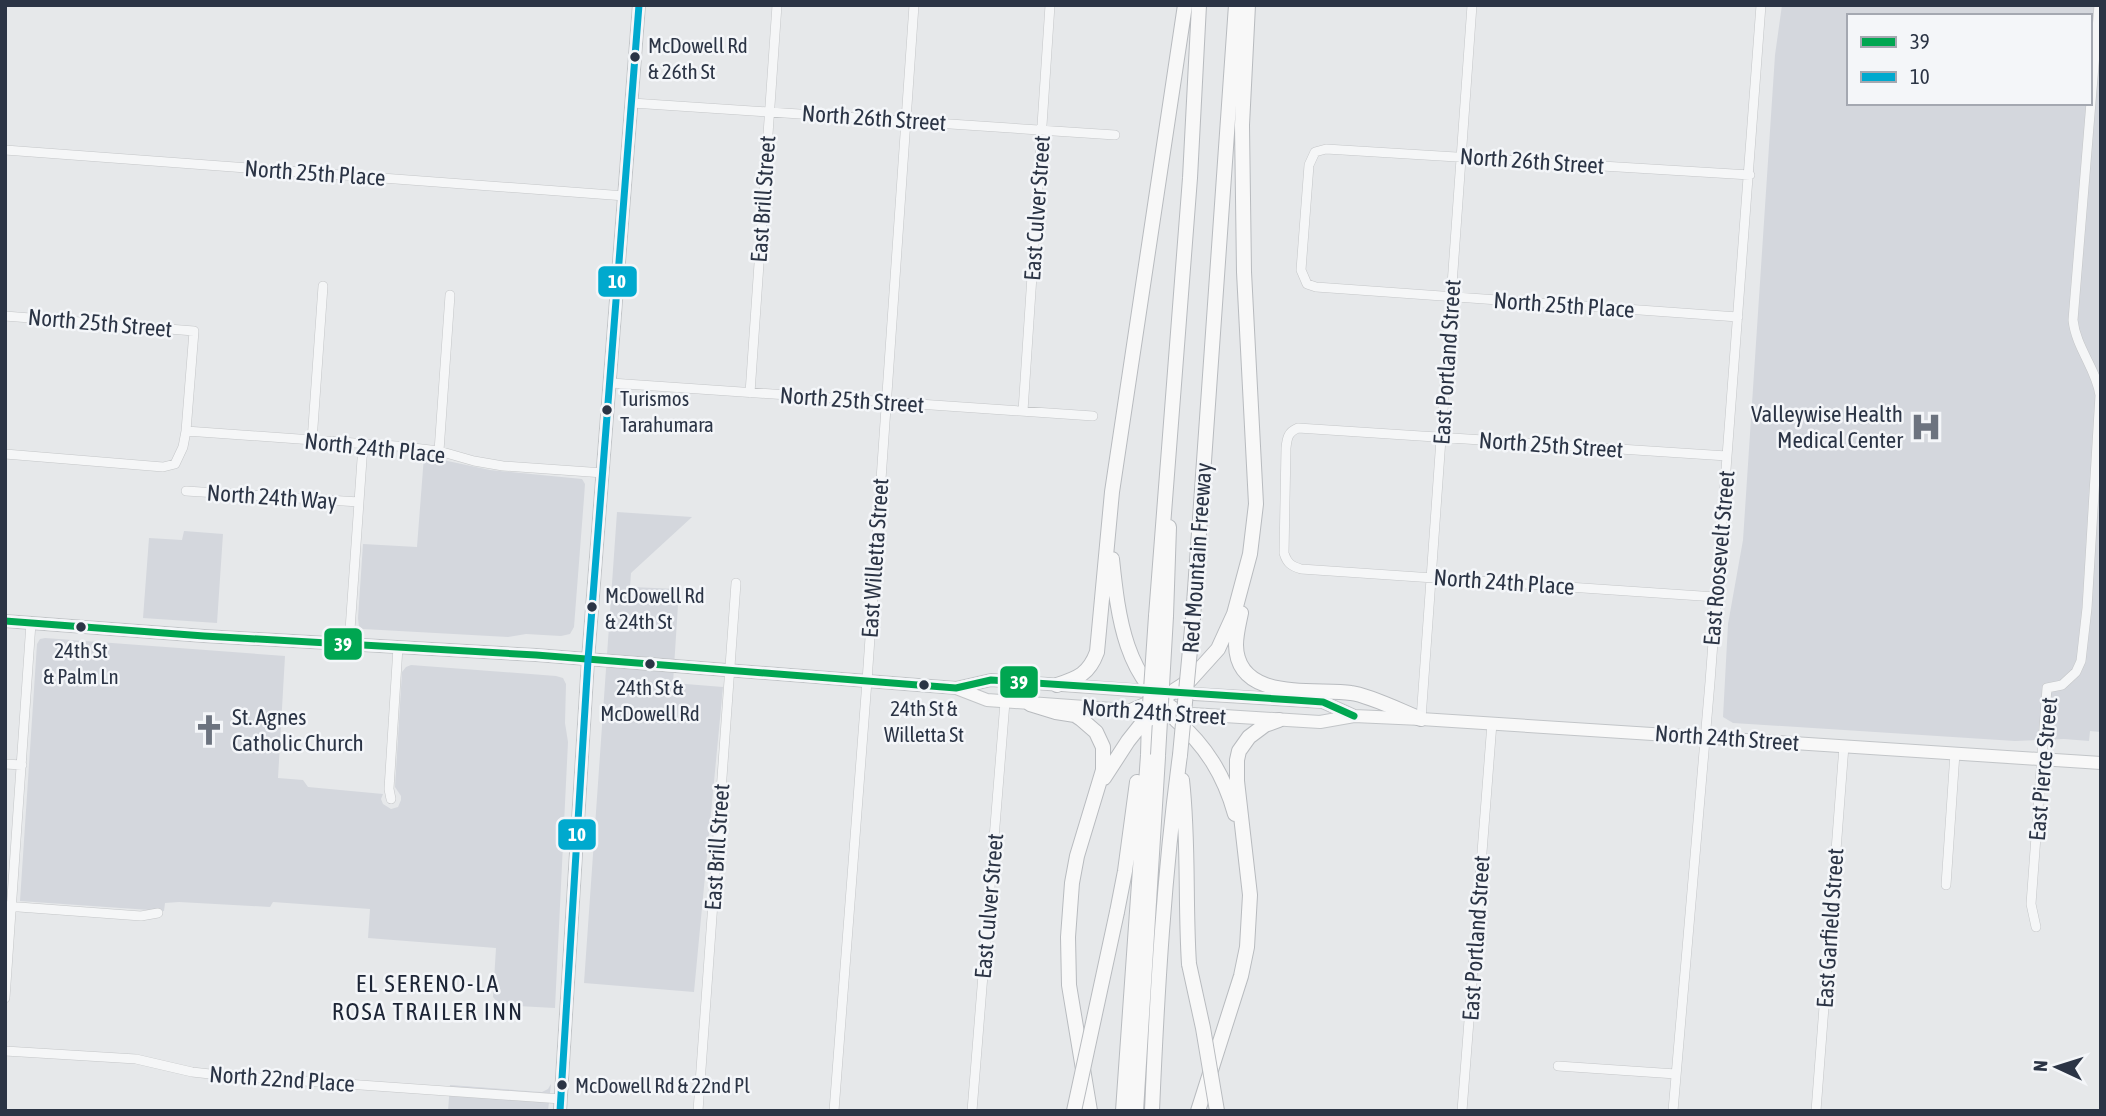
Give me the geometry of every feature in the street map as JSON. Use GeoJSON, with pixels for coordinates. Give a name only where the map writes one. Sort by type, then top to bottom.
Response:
{"type":"FeatureCollection","features":[{"type":"Feature","properties":{"kind":"highway"},"geometry":{"type":"LineString","coordinates":[[1057,685],[1086,672],[1093,664],[1097,652],[1116,465],[1185,5]]}},
{"type":"Feature","properties":{"kind":"highway","name":"Red Mountain Freeway"},"geometry":{"type":"LineString","coordinates":[[1149,755],[1162,704],[1160,545],[1168,480],[1190,178],[1199,5]]}},
{"type":"Feature","properties":{"kind":"highway","name":"Red Mountain Freeway"},"geometry":{"type":"LineString","coordinates":[[1152,1111],[1170,828],[1193,618],[1236,5]]}},
{"type":"Feature","properties":{"kind":"highway"},"geometry":{"type":"LineString","coordinates":[[1248,5],[1241,125],[1256,504],[1236,645],[1241,664],[1254,680],[1266,686],[1354,693],[1422,719]]}},
{"type":"Feature","properties":{"kind":"highway"},"geometry":{"type":"LineString","coordinates":[[1109,533],[1117,604],[1126,643],[1142,677],[1162,704],[1192,734],[1218,769],[1230,798],[1244,849]]}},
{"type":"Feature","properties":{"kind":"highway"},"geometry":{"type":"LineString","coordinates":[[1099,785],[1128,741],[1162,704],[1190,680],[1217,649],[1234,614],[1250,554]]}},
{"type":"Feature","properties":{"kind":"highway"},"geometry":{"type":"LineString","coordinates":[[1123,1111],[1161,616]]}},
{"type":"Feature","properties":{"kind":"highway"},"geometry":{"type":"LineString","coordinates":[[1136,691],[1162,704]]}},
{"type":"Feature","properties":{"kind":"highway"},"geometry":{"type":"LineString","coordinates":[[1030,704],[1074,715],[1096,732],[1103,747],[1099,785],[1077,856],[1072,883],[1068,937],[1069,985],[1090,1111]]}},
{"type":"Feature","properties":{"kind":"highway"},"geometry":{"type":"LineString","coordinates":[[1133,710],[1162,704]]}},
{"type":"Feature","properties":{"kind":"highway"},"geometry":{"type":"LineString","coordinates":[[1198,1111],[1241,976],[1247,947],[1250,895],[1237,760],[1249,737],[1265,725],[1279,720]]}},
{"type":"Feature","properties":{"kind":"highway"},"geometry":{"type":"LineString","coordinates":[[1074,1111],[1117,912],[1133,818],[1149,755]]}},
{"type":"Feature","properties":{"kind":"highway"},"geometry":{"type":"LineString","coordinates":[[1136,1111],[1149,755]]}},
{"type":"Feature","properties":{"kind":"highway"},"geometry":{"type":"LineString","coordinates":[[1180,755],[1186,815],[1189,964],[1208,1111]]}},
{"type":"Feature","properties":{"kind":"highway"},"geometry":{"type":"LineString","coordinates":[[1189,964],[1217,1111]]}},
{"type":"Feature","properties":{"kind":"highway"},"geometry":{"type":"LineString","coordinates":[[1146,1111],[1156,1018]]}},
{"type":"Feature","properties":{"kind":"main road"},"geometry":{"type":"LineString","coordinates":[[560,1105],[588,660],[639,5]]}},
{"type":"Feature","properties":{"kind":"main road","name":"North 24th Street"},"geometry":{"type":"LineString","coordinates":[[5,621],[957,688],[987,700],[1133,710]]}},
{"type":"Feature","properties":{"kind":"main road","name":"North 24th Street"},"geometry":{"type":"LineString","coordinates":[[957,688],[991,680],[1136,691]]}},
{"type":"Feature","properties":{"kind":"main road","name":"North 24th Street"},"geometry":{"type":"LineString","coordinates":[[1162,704],[1323,702],[1354,716]]}},
{"type":"Feature","properties":{"kind":"main road","name":"North 24th Street"},"geometry":{"type":"LineString","coordinates":[[1162,704],[1279,720],[1320,722],[1354,716],[1422,719],[2101,763]]}},
{"type":"Feature","properties":{"kind":"street","name":"East Brill Street"},"geometry":{"type":"LineString","coordinates":[[750,393],[778,5]]}},
{"type":"Feature","properties":{"kind":"street","name":"East Willetta Street"},"geometry":{"type":"LineString","coordinates":[[834,1111],[914,5]]}},
{"type":"Feature","properties":{"kind":"street","name":"East Culver Street"},"geometry":{"type":"LineString","coordinates":[[1023,411],[1050,5]]}},
{"type":"Feature","properties":{"kind":"street","name":"East Portland Street"},"geometry":{"type":"LineString","coordinates":[[1422,719],[1472,5]]}},
{"type":"Feature","properties":{"kind":"street","name":"East Roosevelt Street"},"geometry":{"type":"LineString","coordinates":[[1673,1111],[1750,175],[1761,5]]}},
{"type":"Feature","properties":{"kind":"street","name":"East Pierce Street"},"geometry":{"type":"LineString","coordinates":[[2092,100],[2099,5]]}},
{"type":"Feature","properties":{"kind":"street","name":"North 26th Street"},"geometry":{"type":"LineString","coordinates":[[632,103],[1115,135]]}},
{"type":"Feature","properties":{"kind":"street","name":"East Pierce Street"},"geometry":{"type":"LineString","coordinates":[[2036,927],[2031,904],[2047,688],[2062,685],[2076,672],[2081,661],[2087,607],[2100,395],[2098,384],[2079,345],[2073,320],[2092,105]]}},
{"type":"Feature","properties":{"kind":"street","name":"North 26th Street"},"geometry":{"type":"LineString","coordinates":[[1307,284],[1301,270],[1310,164],[1315,152],[1326,149],[1750,175]]}},
{"type":"Feature","properties":{"kind":"street","name":"North 25th Place"},"geometry":{"type":"LineString","coordinates":[[5,150],[625,196]]}},
{"type":"Feature","properties":{"kind":"street","name":"North 25th Place"},"geometry":{"type":"LineString","coordinates":[[1307,284],[1316,287],[1452,298],[1738,317]]}},
{"type":"Feature","properties":{"kind":"street"},"geometry":{"type":"LineString","coordinates":[[312,441],[323,286]]}},
{"type":"Feature","properties":{"kind":"street"},"geometry":{"type":"LineString","coordinates":[[439,451],[450,295]]}},
{"type":"Feature","properties":{"kind":"street","name":"North 25th Street"},"geometry":{"type":"LineString","coordinates":[[5,316],[194,331],[186,431]]}},
{"type":"Feature","properties":{"kind":"street","name":"North 25th Street"},"geometry":{"type":"LineString","coordinates":[[611,383],[1093,416]]}},
{"type":"Feature","properties":{"kind":"street","name":"North 25th Street"},"geometry":{"type":"LineString","coordinates":[[1292,567],[1284,553],[1286,449],[1288,436],[1292,430],[1298,428],[1727,456]]}},
{"type":"Feature","properties":{"kind":"street"},"geometry":{"type":"LineString","coordinates":[[5,454],[163,467],[175,464],[183,447],[186,431]]}},
{"type":"Feature","properties":{"kind":"street","name":"North 24th Place"},"geometry":{"type":"LineString","coordinates":[[186,431],[439,451],[503,466],[604,473]]}},
{"type":"Feature","properties":{"kind":"street"},"geometry":{"type":"LineString","coordinates":[[349,645],[363,444]]}},
{"type":"Feature","properties":{"kind":"street","name":"North 24th Way"},"geometry":{"type":"LineString","coordinates":[[186,491],[359,502]]}},
{"type":"Feature","properties":{"kind":"street","name":"North 24th Place"},"geometry":{"type":"LineString","coordinates":[[1292,567],[1716,597]]}},
{"type":"Feature","properties":{"kind":"street","name":"East Brill Street"},"geometry":{"type":"LineString","coordinates":[[698,1111],[736,583]]}},
{"type":"Feature","properties":{"kind":"street"},"geometry":{"type":"LineString","coordinates":[[5,998],[9,907],[31,623]]}},
{"type":"Feature","properties":{"kind":"street"},"geometry":{"type":"LineString","coordinates":[[391,799],[389,789],[398,647]]}},
{"type":"Feature","properties":{"kind":"street","name":"East Culver Street"},"geometry":{"type":"LineString","coordinates":[[972,1111],[1004,702]]}},
{"type":"Feature","properties":{"kind":"street","name":"East Portland Street"},"geometry":{"type":"LineString","coordinates":[[1462,1111],[1492,723]]}},
{"type":"Feature","properties":{"kind":"street","name":"East Garfield Street"},"geometry":{"type":"LineString","coordinates":[[1816,1111],[1844,746]]}},
{"type":"Feature","properties":{"kind":"street"},"geometry":{"type":"LineString","coordinates":[[1947,885],[1955,753]]}},
{"type":"Feature","properties":{"kind":"street"},"geometry":{"type":"LineString","coordinates":[[5,764],[22,765]]}},
{"type":"Feature","properties":{"kind":"street"},"geometry":{"type":"LineString","coordinates":[[9,907],[141,916],[158,913]]}},
{"type":"Feature","properties":{"kind":"street","name":"North 22nd Place"},"geometry":{"type":"LineString","coordinates":[[5,1051],[136,1059],[192,1072],[219,1075],[560,1105]]}},
{"type":"Feature","properties":{"kind":"street"},"geometry":{"type":"LineString","coordinates":[[1558,1066],[1676,1074]]}},
{"type":"Feature","properties":{"kind":"shaded area","name":"Valleywise Health Medical Center"},"geometry":{"type":"Polygon","coordinates":[[[1782,5],[2101,5],[2101,732],[2090,731],[2089,741],[2015,741],[1733,723],[1723,717],[1728,624],[1743,540],[1775,55],[1782,5]]]}},
{"type":"Feature","properties":{"kind":"shaded area"},"geometry":{"type":"Polygon","coordinates":[[[424,456],[490,470],[582,479],[585,484],[584,498],[574,627],[570,634],[526,634],[508,637],[359,627],[363,544],[417,547],[424,456]]]}},
{"type":"Feature","properties":{"kind":"shaded area"},"geometry":{"type":"Polygon","coordinates":[[[617,512],[692,517],[631,573],[630,587],[679,589],[673,683],[723,687],[694,992],[584,983],[617,512]]]}},
{"type":"Feature","properties":{"kind":"shaded area"},"geometry":{"type":"Polygon","coordinates":[[[184,531],[223,534],[217,623],[143,618],[149,538],[182,540],[184,531]]]}},
{"type":"Feature","properties":{"kind":"shaded area"},"geometry":{"type":"Polygon","coordinates":[[[40,639],[285,656],[278,778],[303,780],[308,787],[383,794],[383,804],[391,809],[398,807],[401,800],[395,787],[402,672],[406,667],[411,665],[563,678],[566,684],[565,723],[568,742],[555,1008],[500,1005],[493,997],[496,948],[368,938],[370,909],[273,902],[270,907],[179,902],[165,903],[164,911],[20,901],[37,644],[40,639]]]}},
{"type":"Feature","properties":{"kind":"shaded area"},"geometry":{"type":"Polygon","coordinates":[[[551,1084],[548,1111],[448,1111],[450,1085],[542,1092],[551,1084]]]}},
{"type":"Feature","properties":{"kind":"transit line","name":"10"},"geometry":{"type":"LineString","coordinates":[[560,1111],[588,660],[639,5]]}},
{"type":"Feature","properties":{"kind":"transit line","name":"39"},"geometry":{"type":"LineString","coordinates":[[5,621],[204,636],[536,655],[956,688],[991,680],[1323,702],[1354,716]]}},
{"type":"Feature","properties":{"kind":"place","name":"McDowell Rd & 26th St"},"geometry":{"type":"Point","coordinates":[635,57]}},
{"type":"Feature","properties":{"kind":"place","name":"Turismos Tarahumara"},"geometry":{"type":"Point","coordinates":[607,410]}},
{"type":"Feature","properties":{"kind":"place","name":"Valleywise Health Medical Center"},"geometry":{"type":"Point","coordinates":[1926,427]}},
{"type":"Feature","properties":{"kind":"place","name":"McDowell Rd & 24th St"},"geometry":{"type":"Point","coordinates":[592,607]}},
{"type":"Feature","properties":{"kind":"place","name":"24th St & Palm Ln"},"geometry":{"type":"Point","coordinates":[81,627]}},
{"type":"Feature","properties":{"kind":"place","name":"24th St & McDowell Rd"},"geometry":{"type":"Point","coordinates":[650,664]}},
{"type":"Feature","properties":{"kind":"place","name":"24th St & Willetta St"},"geometry":{"type":"Point","coordinates":[924,685]}},
{"type":"Feature","properties":{"kind":"place","name":"St. Agnes Catholic Church"},"geometry":{"type":"Point","coordinates":[209,730]}},
{"type":"Feature","properties":{"kind":"place","name":"McDowell Rd & 22nd Pl"},"geometry":{"type":"Point","coordinates":[562,1085]}},
{"type":"Feature","properties":{"kind":"district","name":"EL SERENO-LA ROSA TRAILER INN"},"geometry":{"type":"Point","coordinates":[428,997]}}]}
